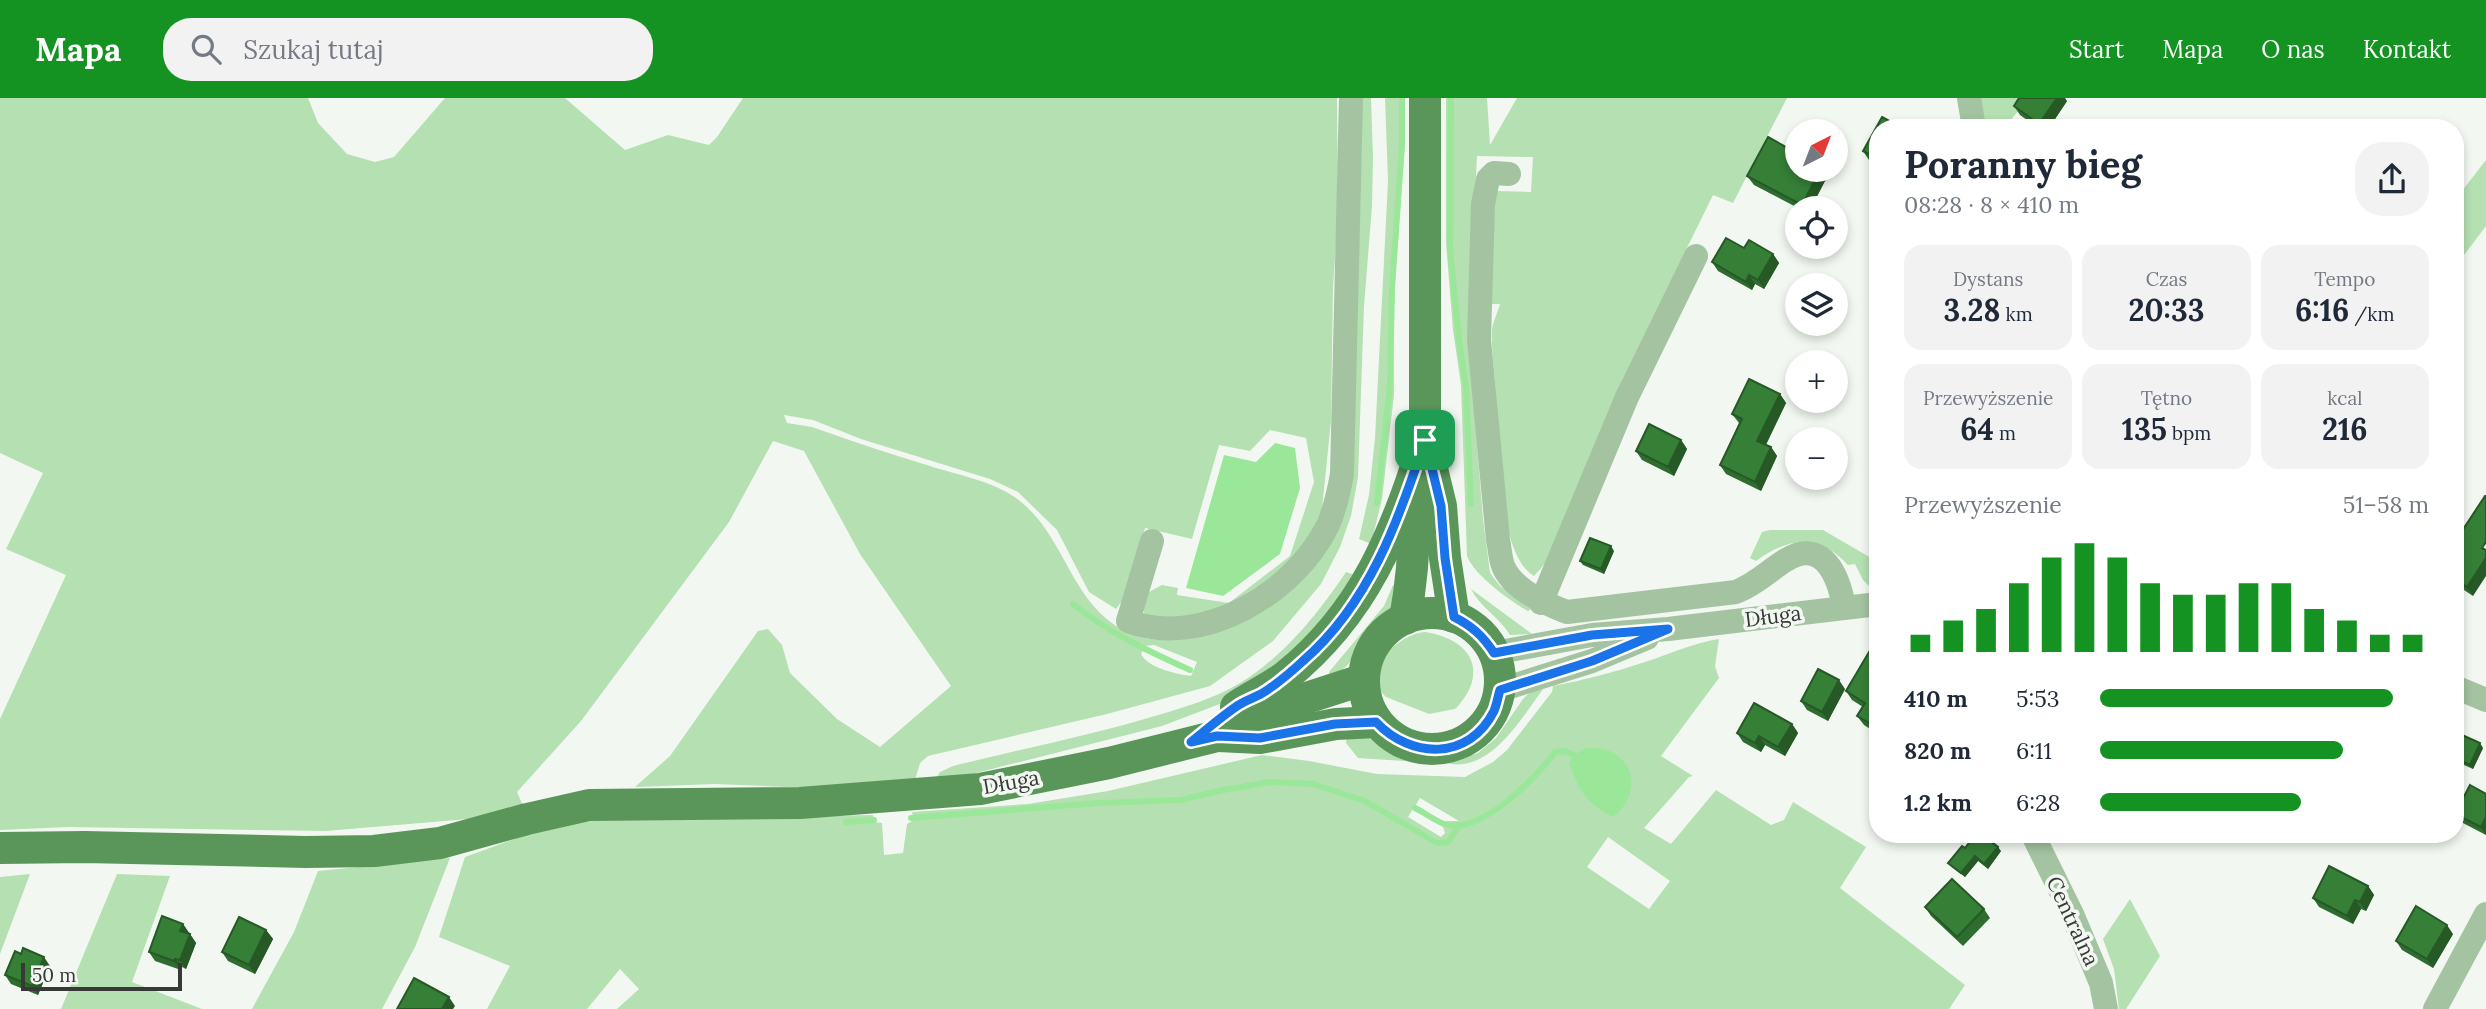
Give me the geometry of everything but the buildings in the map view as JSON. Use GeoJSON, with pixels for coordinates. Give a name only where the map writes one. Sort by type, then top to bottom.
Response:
{"type":"FeatureCollection","features":[{"type":"Feature","properties":{"kind":"main road"},"geometry":{"type":"LineString","coordinates":[[1425,98],[1425,440],[1441,506],[1454,617]]}},
{"type":"Feature","properties":{"kind":"main road"},"geometry":{"type":"LineString","coordinates":[[1204,739],[1238,705],[1261,694],[1284,677],[1319,647],[1342,621],[1360,596],[1376,565],[1412,481],[1425,440]]}},
{"type":"Feature","properties":{"kind":"main road"},"geometry":{"type":"LineString","coordinates":[[1405,618],[1413,573],[1415,518],[1412,481]]}},
{"type":"Feature","properties":{"kind":"main road"},"geometry":{"type":"LineString","coordinates":[[1438,613],[1454,617],[1477,631],[1494,653],[1500,690],[1494,710],[1483,727],[1466,741],[1447,748],[1426,750],[1406,745],[1388,734],[1376,722],[1366,702],[1362,680],[1374,645],[1387,629],[1405,618],[1438,613]]}},
{"type":"Feature","properties":{"kind":"main road","name":"Długa"},"geometry":{"type":"LineString","coordinates":[[0,848],[85,847],[306,852],[374,850],[440,843],[527,819],[589,806],[800,803],[980,789],[1097,766],[1204,739],[1260,713],[1362,680]]}},
{"type":"Feature","properties":{"kind":"main road","name":"Długa"},"geometry":{"type":"LineString","coordinates":[[1204,739],[1260,738],[1335,724],[1376,722]]}},
{"type":"Feature","properties":{"kind":"street"},"geometry":{"type":"LineString","coordinates":[[1152,541],[1128,621],[1142,626],[1174,628],[1203,624],[1228,616],[1258,600],[1284,581],[1308,556],[1327,526],[1338,499],[1342,474],[1352,98]]}},
{"type":"Feature","properties":{"kind":"street"},"geometry":{"type":"LineString","coordinates":[[1969,98],[1972,119]]}},
{"type":"Feature","properties":{"kind":"street"},"geometry":{"type":"LineString","coordinates":[[1509,174],[1494,173],[1488,179],[1483,204],[1479,340],[1498,540],[1504,569],[1541,603],[1567,612],[1736,592],[1756,584],[1787,559],[1799,554],[1813,555],[1825,561],[1840,584],[1844,607]]}},
{"type":"Feature","properties":{"kind":"street"},"geometry":{"type":"LineString","coordinates":[[1541,603],[1627,397],[1696,256]]}},
{"type":"Feature","properties":{"kind":"street","name":"Długa"},"geometry":{"type":"LineString","coordinates":[[1494,653],[1592,635],[1668,629],[1869,605]]}},
{"type":"Feature","properties":{"kind":"street","name":"Długa"},"geometry":{"type":"LineString","coordinates":[[1500,690],[1592,661],[1668,629]]}},
{"type":"Feature","properties":{"kind":"street"},"geometry":{"type":"LineString","coordinates":[[2464,691],[2486,700]]}},
{"type":"Feature","properties":{"kind":"street","name":"Centralna"},"geometry":{"type":"LineString","coordinates":[[2037,843],[2072,914],[2101,983],[2106,1009]]}},
{"type":"Feature","properties":{"kind":"street"},"geometry":{"type":"LineString","coordinates":[[2435,1009],[2486,914]]}},
{"type":"Feature","properties":{"kind":"shaded area"},"geometry":{"type":"Polygon","coordinates":[[[0,98],[308,98],[318,123],[347,154],[375,162],[394,157],[445,98],[565,98],[625,150],[668,135],[709,145],[743,98],[1337,98],[1338,214],[1333,288],[1331,421],[1322,509],[1303,550],[1287,568],[1227,611],[1158,621],[1145,615],[1141,604],[1147,593],[1162,585],[1178,588],[1177,595],[1229,603],[1290,556],[1314,482],[1306,438],[1270,430],[1250,451],[1219,445],[1192,539],[1145,528],[1127,594],[1116,609],[1089,592],[1057,530],[1018,492],[990,479],[861,439],[813,420],[784,415],[787,423],[812,427],[1007,492],[1033,513],[1047,531],[1080,588],[1109,621],[1142,637],[1170,639],[1199,635],[1238,620],[1288,588],[1327,544],[1344,509],[1351,476],[1354,438],[1358,98],[1371,98],[1372,206],[1364,306],[1358,477],[1351,516],[1340,547],[1321,584],[1273,641],[1210,686],[1107,714],[928,756],[920,763],[915,780],[831,789],[715,784],[635,787],[670,756],[758,631],[768,629],[782,645],[790,673],[837,719],[880,747],[951,686],[860,554],[804,451],[773,441],[729,522],[581,721],[517,792],[524,808],[480,818],[326,831],[68,827],[0,830],[0,719],[66,575],[6,549],[43,473],[0,453],[0,98]],[[1154,645],[1145,646],[1141,654],[1156,667],[1191,676],[1197,662],[1154,645]]]}},
{"type":"Feature","properties":{"kind":"shaded area"},"geometry":{"type":"Polygon","coordinates":[[[1385,98],[1404,98],[1405,142],[1393,307],[1394,395],[1382,499],[1371,544],[1359,539],[1369,495],[1375,438],[1388,181],[1385,98]]]}},
{"type":"Feature","properties":{"kind":"shaded area"},"geometry":{"type":"Polygon","coordinates":[[[1446,98],[1487,98],[1490,145],[1517,98],[1787,98],[1733,203],[1713,195],[1622,380],[1550,558],[1534,576],[1522,564],[1512,544],[1506,520],[1499,465],[1492,338],[1500,304],[1486,304],[1496,191],[1531,192],[1533,157],[1477,156],[1471,272],[1475,419],[1483,519],[1490,573],[1500,586],[1533,608],[1528,611],[1485,579],[1467,556],[1461,385],[1453,330],[1446,243],[1446,98]]]}},
{"type":"Feature","properties":{"kind":"shaded area"},"geometry":{"type":"Polygon","coordinates":[[[1979,98],[2029,98],[2012,119],[1982,119],[1979,98]]]}},
{"type":"Feature","properties":{"kind":"shaded area"},"geometry":{"type":"Polygon","coordinates":[[[2486,160],[2486,226],[2464,255],[2464,188],[2486,160]]]}},
{"type":"Feature","properties":{"kind":"shaded area"},"geometry":{"type":"Polygon","coordinates":[[[1275,443],[1295,448],[1300,488],[1280,554],[1223,596],[1186,588],[1224,455],[1256,462],[1275,443]]]}},
{"type":"Feature","properties":{"kind":"shaded area"},"geometry":{"type":"Polygon","coordinates":[[[1823,530],[1869,557],[1869,586],[1855,564],[1848,565],[1826,547],[1815,543],[1792,543],[1756,561],[1750,558],[1762,532],[1823,530]]]}},
{"type":"Feature","properties":{"kind":"shaded area"},"geometry":{"type":"Polygon","coordinates":[[[1346,572],[1361,577],[1296,655],[1225,702],[1162,726],[968,775],[935,780],[940,772],[953,766],[1130,723],[1188,706],[1230,689],[1256,672],[1285,647],[1312,618],[1346,572]]]}},
{"type":"Feature","properties":{"kind":"shaded area"},"geometry":{"type":"Polygon","coordinates":[[[1393,585],[1402,586],[1392,608],[1366,635],[1349,663],[1330,677],[1329,672],[1384,606],[1393,585]]]}},
{"type":"Feature","properties":{"kind":"shaded area"},"geometry":{"type":"Polygon","coordinates":[[[1471,589],[1532,634],[1510,635],[1471,589]]]}},
{"type":"Feature","properties":{"kind":"shaded area"},"geometry":{"type":"Polygon","coordinates":[[[1425,632],[1454,642],[1471,660],[1472,683],[1455,709],[1429,714],[1386,697],[1379,687],[1376,677],[1385,656],[1404,639],[1425,632]]]}},
{"type":"Feature","properties":{"kind":"shaded area"},"geometry":{"type":"Polygon","coordinates":[[[1719,639],[1715,666],[1719,678],[1661,756],[1693,776],[1689,777],[1644,828],[1671,844],[1716,790],[1771,825],[1784,820],[1793,802],[1866,847],[1840,888],[1965,985],[1949,1009],[617,1009],[639,989],[620,969],[587,1009],[487,1009],[510,966],[439,937],[465,857],[547,827],[607,819],[873,815],[874,822],[882,823],[884,855],[903,853],[907,824],[914,820],[912,812],[1028,804],[1108,791],[1262,755],[1377,774],[1465,777],[1493,762],[1507,750],[1552,692],[1553,686],[1622,669],[1719,639]],[[1420,798],[1408,817],[1441,837],[1445,833],[1443,827],[1446,821],[1459,821],[1420,798]],[[1608,837],[1587,867],[1649,909],[1670,881],[1608,837]]]}},
{"type":"Feature","properties":{"kind":"shaded area"},"geometry":{"type":"Polygon","coordinates":[[[1543,689],[1514,729],[1489,753],[1475,761],[1459,764],[1443,762],[1478,753],[1496,738],[1531,691],[1543,689]]]}},
{"type":"Feature","properties":{"kind":"shaded area"},"geometry":{"type":"Polygon","coordinates":[[[1347,736],[1367,737],[1419,762],[1358,758],[1346,743],[1347,736]]]}},
{"type":"Feature","properties":{"kind":"shaded area"},"geometry":{"type":"Polygon","coordinates":[[[1586,748],[1610,751],[1622,759],[1631,776],[1630,794],[1613,817],[1596,807],[1585,796],[1569,763],[1574,755],[1586,748]]]}},
{"type":"Feature","properties":{"kind":"shaded area"},"geometry":{"type":"Polygon","coordinates":[[[450,858],[415,947],[382,1009],[252,1009],[294,932],[318,871],[450,858]]]}},
{"type":"Feature","properties":{"kind":"shaded area"},"geometry":{"type":"Polygon","coordinates":[[[30,874],[0,954],[0,877],[30,874]]]}},
{"type":"Feature","properties":{"kind":"shaded area"},"geometry":{"type":"Polygon","coordinates":[[[117,874],[170,876],[132,982],[202,1009],[61,1009],[117,874]]]}},
{"type":"Feature","properties":{"kind":"shaded area"},"geometry":{"type":"Polygon","coordinates":[[[2130,899],[2160,956],[2126,1009],[2119,1009],[2114,969],[2103,939],[2130,899]]]}},
{"type":"Feature","properties":{"kind":"waterway"},"geometry":{"type":"LineString","coordinates":[[1377,503],[1390,385],[1402,98]]}},
{"type":"Feature","properties":{"kind":"waterway"},"geometry":{"type":"LineString","coordinates":[[1451,98],[1450,249],[1466,387],[1471,504]]}},
{"type":"Feature","properties":{"kind":"waterway"},"geometry":{"type":"LineString","coordinates":[[1073,604],[1115,633],[1190,670]]}},
{"type":"Feature","properties":{"kind":"waterway"},"geometry":{"type":"LineString","coordinates":[[1415,808],[1444,824],[1458,825],[1474,821],[1506,802],[1535,776],[1555,752],[1565,751],[1574,755]]}},
{"type":"Feature","properties":{"kind":"waterway"},"geometry":{"type":"LineString","coordinates":[[911,818],[1098,803],[1181,800],[1270,782],[1313,784],[1365,801],[1437,843],[1448,842],[1459,825]]}},
{"type":"Feature","properties":{"kind":"waterway"},"geometry":{"type":"LineString","coordinates":[[846,822],[874,820]]}},
{"type":"Feature","properties":{"kind":"route"},"geometry":{"type":"LineString","coordinates":[[1425,440],[1441,506],[1454,617],[1471,625],[1494,653],[1592,635],[1668,629],[1592,661],[1500,690],[1494,710],[1483,727],[1466,741],[1447,748],[1426,750],[1406,745],[1388,734],[1376,722],[1366,721],[1260,738],[1217,736],[1191,742],[1238,705],[1261,694],[1284,677],[1319,647],[1342,621],[1360,596],[1387,542],[1412,481],[1425,440]]}}]}
